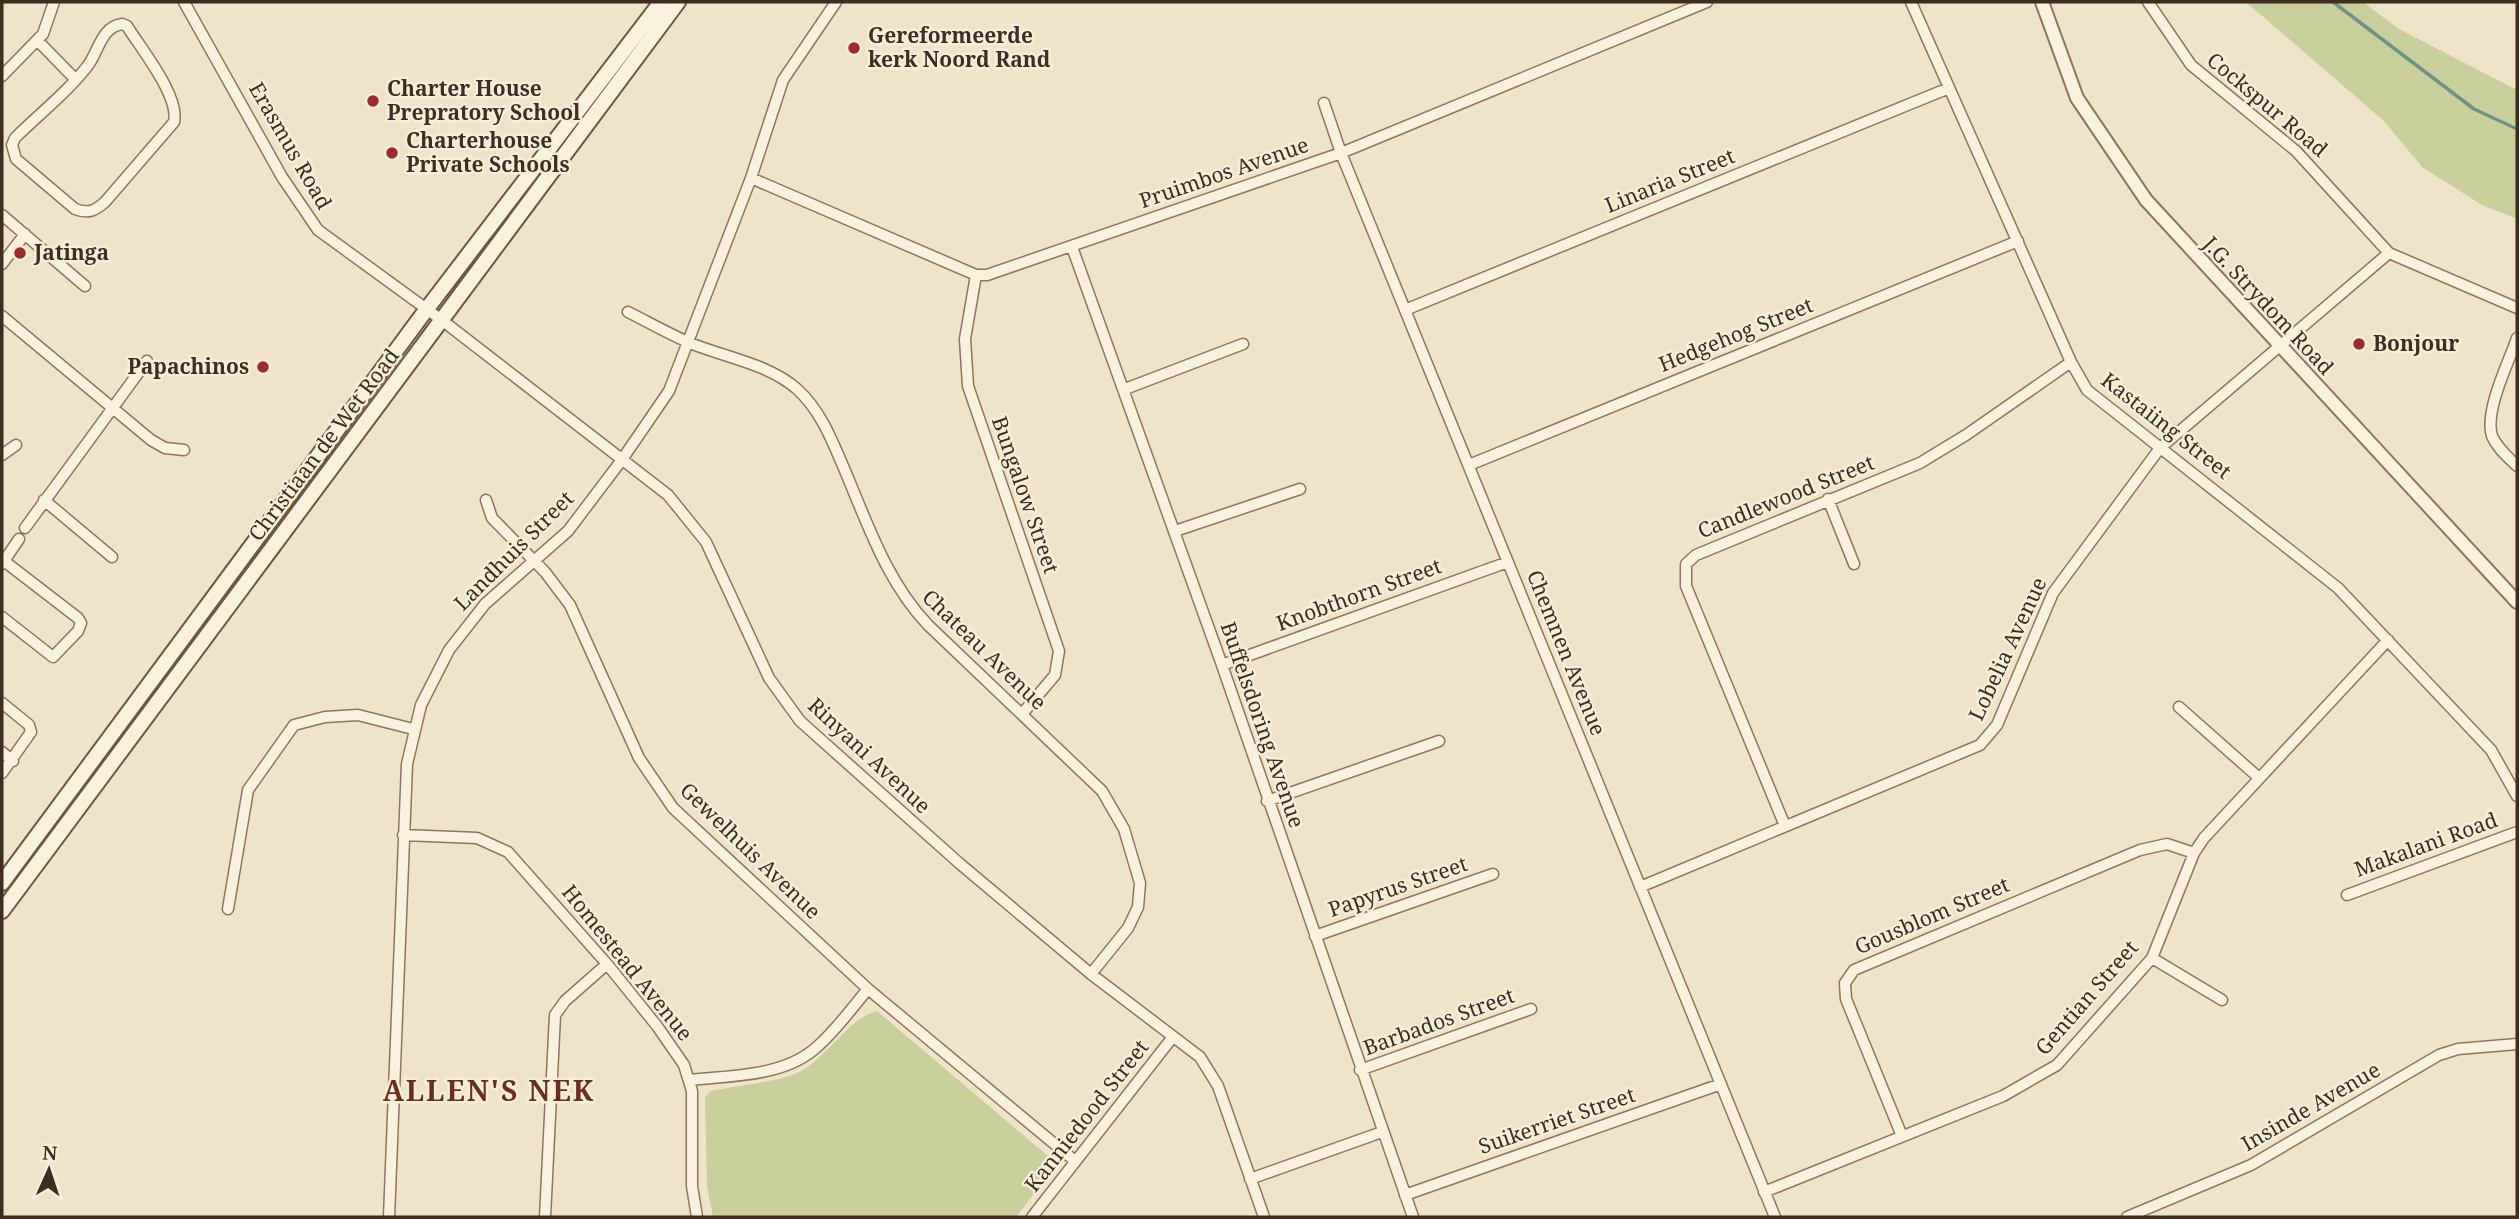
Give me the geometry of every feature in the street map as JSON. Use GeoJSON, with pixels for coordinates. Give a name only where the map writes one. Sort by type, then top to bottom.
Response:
{"type":"FeatureCollection","features":[{"type":"Feature","properties":{"kind":"main road","name":"Christiaan de Wet Road"},"geometry":{"type":"LineString","coordinates":[[2,883],[426,310],[661,2]]}},
{"type":"Feature","properties":{"kind":"main road","name":"Christiaan de Wet Road"},"geometry":{"type":"LineString","coordinates":[[2,911],[678,2]]}},
{"type":"Feature","properties":{"kind":"street"},"geometry":{"type":"LineString","coordinates":[[2,76],[37,41],[49,22],[54,2]]}},
{"type":"Feature","properties":{"kind":"street","name":"Erasmus Road"},"geometry":{"type":"LineString","coordinates":[[184,2],[282,177],[317,230],[443,321]]}},
{"type":"Feature","properties":{"kind":"street","name":"Landhuis Street"},"geometry":{"type":"LineString","coordinates":[[389,1217],[403,835],[407,764],[413,729],[430,683],[449,650],[485,604],[568,531],[621,461],[668,391],[751,178],[787,72],[836,2]]}},
{"type":"Feature","properties":{"kind":"street","name":"Pruimbos Avenue"},"geometry":{"type":"LineString","coordinates":[[976,275],[998,273],[1341,153],[1707,2]]}},
{"type":"Feature","properties":{"kind":"street","name":"Kastaiing Street"},"geometry":{"type":"LineString","coordinates":[[1911,2],[2071,362],[2094,397],[2312,564],[2491,750],[2517,796]]}},
{"type":"Feature","properties":{"kind":"street","name":"J.G. Strydom Road"},"geometry":{"type":"LineString","coordinates":[[2042,2],[2077,98],[2114,157],[2167,226],[2517,602]]}},
{"type":"Feature","properties":{"kind":"street","name":"Cockspur Road"},"geometry":{"type":"LineString","coordinates":[[2148,2],[2190,65],[2296,151],[2389,253],[2517,308]]}},
{"type":"Feature","properties":{"kind":"street"},"geometry":{"type":"LineString","coordinates":[[122,24],[127,26],[171,96],[176,113],[174,122],[106,202],[92,212],[84,213],[75,209],[16,159],[12,145],[15,138],[75,79],[94,56],[106,32],[113,25],[122,24]]}},
{"type":"Feature","properties":{"kind":"street"},"geometry":{"type":"LineString","coordinates":[[37,41],[75,79]]}},
{"type":"Feature","properties":{"kind":"street","name":"Linaria Street"},"geometry":{"type":"LineString","coordinates":[[1405,310],[1950,88]]}},
{"type":"Feature","properties":{"kind":"street","name":"Chemnen Avenue"},"geometry":{"type":"LineString","coordinates":[[1324,103],[1341,153],[1775,1217]]}},
{"type":"Feature","properties":{"kind":"street"},"geometry":{"type":"LineString","coordinates":[[751,178],[976,275]]}},
{"type":"Feature","properties":{"kind":"street"},"geometry":{"type":"LineString","coordinates":[[2,215],[85,286]]}},
{"type":"Feature","properties":{"kind":"street"},"geometry":{"type":"LineString","coordinates":[[2,264],[25,234]]}},
{"type":"Feature","properties":{"kind":"street","name":"Hedgehog Street"},"geometry":{"type":"LineString","coordinates":[[1469,466],[2018,241]]}},
{"type":"Feature","properties":{"kind":"street","name":"Buffelsdoring Avenue"},"geometry":{"type":"LineString","coordinates":[[1072,247],[1175,531],[1413,1217]]}},
{"type":"Feature","properties":{"kind":"street","name":"Lobelia Avenue"},"geometry":{"type":"LineString","coordinates":[[1640,887],[1970,751],[1990,736],[2007,706],[2053,593],[2160,448],[2389,253]]}},
{"type":"Feature","properties":{"kind":"street","name":"Bungalow Street"},"geometry":{"type":"LineString","coordinates":[[976,275],[965,339],[968,386],[1059,652],[1055,676],[1022,714]]}},
{"type":"Feature","properties":{"kind":"street","name":"Chateau Avenue"},"geometry":{"type":"LineString","coordinates":[[628,312],[689,342],[773,374],[808,400],[828,431],[885,563],[904,598],[928,625],[1102,791],[1124,830],[1136,864],[1140,895],[1135,916],[1091,974]]}},
{"type":"Feature","properties":{"kind":"street"},"geometry":{"type":"LineString","coordinates":[[2,316],[158,445],[184,450]]}},
{"type":"Feature","properties":{"kind":"street","name":"Rinyani Avenue"},"geometry":{"type":"LineString","coordinates":[[443,321],[668,495],[706,542],[769,678],[800,721],[959,863],[1091,974],[1172,1038],[1193,1051],[1210,1069],[1264,1217]]}},
{"type":"Feature","properties":{"kind":"street"},"geometry":{"type":"LineString","coordinates":[[2517,338],[2493,404],[2490,425],[2497,445],[2517,466]]}},
{"type":"Feature","properties":{"kind":"street"},"geometry":{"type":"LineString","coordinates":[[1125,389],[1243,344]]}},
{"type":"Feature","properties":{"kind":"street"},"geometry":{"type":"LineString","coordinates":[[25,528],[147,361]]}},
{"type":"Feature","properties":{"kind":"street","name":"Candlewood Street"},"geometry":{"type":"LineString","coordinates":[[1785,827],[1686,586],[1684,570],[1696,555],[1920,463],[2071,362]]}},
{"type":"Feature","properties":{"kind":"street"},"geometry":{"type":"LineString","coordinates":[[2,454],[16,445]]}},
{"type":"Feature","properties":{"kind":"street"},"geometry":{"type":"LineString","coordinates":[[1175,531],[1300,489]]}},
{"type":"Feature","properties":{"kind":"street"},"geometry":{"type":"LineString","coordinates":[[1828,499],[1854,564]]}},
{"type":"Feature","properties":{"kind":"street"},"geometry":{"type":"LineString","coordinates":[[44,500],[112,557]]}},
{"type":"Feature","properties":{"kind":"street","name":"Gewelhuis Avenue"},"geometry":{"type":"LineString","coordinates":[[486,500],[492,518],[535,562],[570,605],[639,758],[673,808],[868,989],[1075,1161]]}},
{"type":"Feature","properties":{"kind":"street"},"geometry":{"type":"LineString","coordinates":[[2,617],[53,657],[78,631],[81,623],[79,618],[3,562],[19,540]]}},
{"type":"Feature","properties":{"kind":"street","name":"Knobthorn Street"},"geometry":{"type":"LineString","coordinates":[[1222,665],[1508,562]]}},
{"type":"Feature","properties":{"kind":"street","name":"Gentian Street"},"geometry":{"type":"LineString","coordinates":[[1764,1192],[2003,1096],[2057,1065],[2152,958],[2194,853],[2258,777],[2388,640]]}},
{"type":"Feature","properties":{"kind":"street"},"geometry":{"type":"LineString","coordinates":[[2,703],[29,725],[31,732],[2,773]]}},
{"type":"Feature","properties":{"kind":"street"},"geometry":{"type":"LineString","coordinates":[[2179,707],[2258,777]]}},
{"type":"Feature","properties":{"kind":"street"},"geometry":{"type":"LineString","coordinates":[[228,909],[247,790],[294,725],[325,717],[358,715],[413,729]]}},
{"type":"Feature","properties":{"kind":"street"},"geometry":{"type":"LineString","coordinates":[[1267,801],[1439,741]]}},
{"type":"Feature","properties":{"kind":"street"},"geometry":{"type":"LineString","coordinates":[[2,752],[13,761]]}},
{"type":"Feature","properties":{"kind":"street","name":"Makalani Road"},"geometry":{"type":"LineString","coordinates":[[2347,895],[2517,832]]}},
{"type":"Feature","properties":{"kind":"street","name":"Homestead Avenue"},"geometry":{"type":"LineString","coordinates":[[403,835],[477,838],[508,852],[607,964],[667,1039],[690,1080],[692,1186],[697,1217]]}},
{"type":"Feature","properties":{"kind":"street","name":"Gousblom Street"},"geometry":{"type":"LineString","coordinates":[[1902,1136],[1846,999],[1845,983],[1854,970],[2151,847],[2175,845],[2194,853]]}},
{"type":"Feature","properties":{"kind":"street","name":"Papyrus Street"},"geometry":{"type":"LineString","coordinates":[[1315,936],[1493,874]]}},
{"type":"Feature","properties":{"kind":"street"},"geometry":{"type":"LineString","coordinates":[[2152,958],[2222,1000]]}},
{"type":"Feature","properties":{"kind":"street"},"geometry":{"type":"LineString","coordinates":[[545,1217],[555,1015],[565,1001],[607,964]]}},
{"type":"Feature","properties":{"kind":"street"},"geometry":{"type":"LineString","coordinates":[[690,1080],[763,1071],[792,1063],[818,1046],[868,989]]}},
{"type":"Feature","properties":{"kind":"street","name":"Barbados Street"},"geometry":{"type":"LineString","coordinates":[[1360,1070],[1531,1009]]}},
{"type":"Feature","properties":{"kind":"street","name":"Kanniedood Street"},"geometry":{"type":"LineString","coordinates":[[1032,1217],[1172,1038]]}},
{"type":"Feature","properties":{"kind":"street","name":"Insinde Avenue"},"geometry":{"type":"LineString","coordinates":[[2127,1217],[2230,1175],[2288,1146],[2439,1055],[2458,1049],[2517,1044]]}},
{"type":"Feature","properties":{"kind":"street","name":"Suikerriet Street"},"geometry":{"type":"LineString","coordinates":[[1405,1195],[1721,1084]]}},
{"type":"Feature","properties":{"kind":"street"},"geometry":{"type":"LineString","coordinates":[[1250,1179],[1382,1132]]}},
{"type":"Feature","properties":{"kind":"green space"},"geometry":{"type":"Polygon","coordinates":[[[2246,2],[2363,2],[2399,29],[2517,90],[2517,219],[2482,205],[2422,167],[2384,121],[2246,2]]]}},
{"type":"Feature","properties":{"kind":"green space"},"geometry":{"type":"Polygon","coordinates":[[[877,1011],[1049,1157],[1054,1168],[1016,1217],[713,1217],[707,1186],[705,1097],[711,1091],[797,1073],[818,1059],[857,1021],[877,1011]]]}},
{"type":"Feature","properties":{"kind":"waterway"},"geometry":{"type":"LineString","coordinates":[[2333,2],[2474,109],[2517,129]]}},
{"type":"Feature","properties":{"kind":"place","name":"Gereformeerde kerk Noord Rand"},"geometry":{"type":"Point","coordinates":[854,48]}},
{"type":"Feature","properties":{"kind":"place","name":"Charter House Prepratory School"},"geometry":{"type":"Point","coordinates":[373,101]}},
{"type":"Feature","properties":{"kind":"place","name":"Charterhouse Private Schools"},"geometry":{"type":"Point","coordinates":[392,153]}},
{"type":"Feature","properties":{"kind":"place","name":"Jatinga"},"geometry":{"type":"Point","coordinates":[20,253]}},
{"type":"Feature","properties":{"kind":"place","name":"Bonjour"},"geometry":{"type":"Point","coordinates":[2359,344]}},
{"type":"Feature","properties":{"kind":"place","name":"Papachinos"},"geometry":{"type":"Point","coordinates":[263,367]}},
{"type":"Feature","properties":{"kind":"district","name":"ALLEN'S NEK"},"geometry":{"type":"Point","coordinates":[489,1091]}}]}
